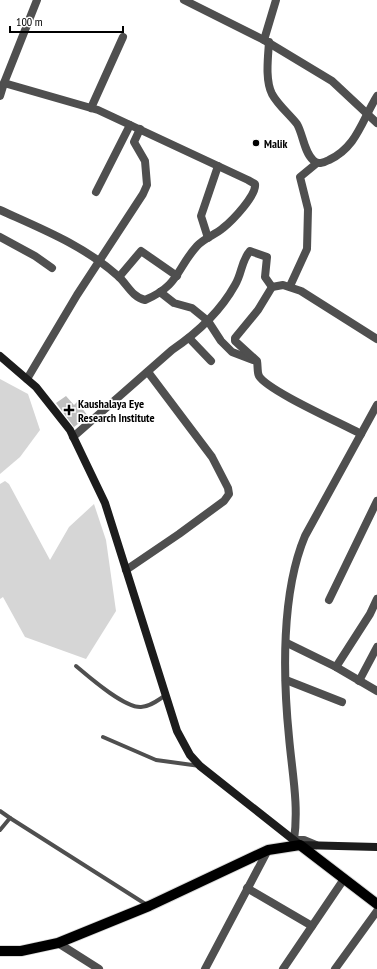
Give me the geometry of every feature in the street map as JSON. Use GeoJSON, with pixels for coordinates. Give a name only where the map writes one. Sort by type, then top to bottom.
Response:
{"type":"FeatureCollection","features":[{"type":"Feature","properties":{"kind":"main road"},"geometry":{"type":"LineString","coordinates":[[0,356],[36,387],[74,437],[106,503],[177,731],[190,755],[200,766],[377,904]]}},
{"type":"Feature","properties":{"kind":"main road"},"geometry":{"type":"LineString","coordinates":[[0,951],[21,951],[58,943],[148,906],[268,850],[297,842],[316,845],[377,847]]}},
{"type":"Feature","properties":{"kind":"street"},"geometry":{"type":"LineString","coordinates":[[0,96],[4,82],[37,0]]}},
{"type":"Feature","properties":{"kind":"street"},"geometry":{"type":"LineString","coordinates":[[184,0],[266,41],[332,81],[377,124]]}},
{"type":"Feature","properties":{"kind":"street"},"geometry":{"type":"LineString","coordinates":[[276,0],[266,41],[269,88],[277,101],[297,125],[311,159],[317,163],[323,163],[338,156],[350,145],[365,122],[367,113],[377,96]]}},
{"type":"Feature","properties":{"kind":"street"},"geometry":{"type":"LineString","coordinates":[[91,108],[123,37]]}},
{"type":"Feature","properties":{"kind":"street"},"geometry":{"type":"LineString","coordinates":[[0,210],[66,239],[119,277],[140,299],[145,300],[172,284],[195,248],[229,223],[251,197],[255,187],[255,184],[248,180],[140,129],[91,108],[4,82]]}},
{"type":"Feature","properties":{"kind":"street"},"geometry":{"type":"LineString","coordinates":[[96,192],[130,125]]}},
{"type":"Feature","properties":{"kind":"street"},"geometry":{"type":"LineString","coordinates":[[27,379],[147,186],[145,161],[134,142],[140,129]]}},
{"type":"Feature","properties":{"kind":"street"},"geometry":{"type":"LineString","coordinates":[[290,286],[307,249],[308,209],[300,177],[317,163]]}},
{"type":"Feature","properties":{"kind":"street"},"geometry":{"type":"LineString","coordinates":[[208,238],[201,216],[218,166]]}},
{"type":"Feature","properties":{"kind":"street"},"geometry":{"type":"LineString","coordinates":[[0,237],[35,256],[52,268]]}},
{"type":"Feature","properties":{"kind":"street"},"geometry":{"type":"LineString","coordinates":[[119,277],[141,251],[177,276]]}},
{"type":"Feature","properties":{"kind":"street"},"geometry":{"type":"LineString","coordinates":[[74,437],[172,350],[208,322],[236,284],[244,258],[250,251],[267,257],[265,277],[272,287]]}},
{"type":"Feature","properties":{"kind":"street"},"geometry":{"type":"LineString","coordinates":[[361,434],[293,399],[264,382],[258,372],[257,362],[238,345],[235,338],[258,310],[272,287],[283,285],[290,286],[301,291],[377,339]]}},
{"type":"Feature","properties":{"kind":"street"},"geometry":{"type":"LineString","coordinates":[[160,292],[174,303],[192,308],[208,322],[221,341],[232,352],[257,362]]}},
{"type":"Feature","properties":{"kind":"street"},"geometry":{"type":"LineString","coordinates":[[189,338],[211,361]]}},
{"type":"Feature","properties":{"kind":"street"},"geometry":{"type":"LineString","coordinates":[[126,570],[224,501],[228,494],[228,488],[212,457],[148,372]]}},
{"type":"Feature","properties":{"kind":"street"},"geometry":{"type":"LineString","coordinates":[[297,842],[296,799],[289,737],[286,680],[288,606],[299,551],[377,405]]}},
{"type":"Feature","properties":{"kind":"street"},"geometry":{"type":"LineString","coordinates":[[329,600],[377,501]]}},
{"type":"Feature","properties":{"kind":"street"},"geometry":{"type":"LineString","coordinates":[[336,667],[370,614],[377,599]]}},
{"type":"Feature","properties":{"kind":"street"},"geometry":{"type":"LineString","coordinates":[[287,643],[336,667],[377,691]]}},
{"type":"Feature","properties":{"kind":"street"},"geometry":{"type":"LineString","coordinates":[[359,681],[377,647]]}},
{"type":"Feature","properties":{"kind":"street"},"geometry":{"type":"LineString","coordinates":[[286,680],[342,702]]}},
{"type":"Feature","properties":{"kind":"street"},"geometry":{"type":"LineString","coordinates":[[205,969],[268,850]]}},
{"type":"Feature","properties":{"kind":"street"},"geometry":{"type":"LineString","coordinates":[[283,969],[344,879]]}},
{"type":"Feature","properties":{"kind":"street"},"geometry":{"type":"LineString","coordinates":[[247,888],[312,926]]}},
{"type":"Feature","properties":{"kind":"street"},"geometry":{"type":"LineString","coordinates":[[336,969],[377,912]]}},
{"type":"Feature","properties":{"kind":"street"},"geometry":{"type":"LineString","coordinates":[[58,943],[99,969]]}},
{"type":"Feature","properties":{"kind":"lane"},"geometry":{"type":"LineString","coordinates":[[76,666],[108,692],[137,707],[150,705],[166,695]]}},
{"type":"Feature","properties":{"kind":"lane"},"geometry":{"type":"LineString","coordinates":[[103,737],[156,760],[200,766]]}},
{"type":"Feature","properties":{"kind":"lane"},"geometry":{"type":"LineString","coordinates":[[0,811],[148,906]]}},
{"type":"Feature","properties":{"kind":"lane"},"geometry":{"type":"LineString","coordinates":[[0,830],[10,818]]}},
{"type":"Feature","properties":{"kind":"shaded area"},"geometry":{"type":"Polygon","coordinates":[[[0,379],[28,394],[40,430],[20,457],[0,474],[0,379]]]}},
{"type":"Feature","properties":{"kind":"shaded area"},"geometry":{"type":"Polygon","coordinates":[[[5,481],[9,484],[50,560],[69,527],[94,504],[106,540],[116,611],[86,659],[25,637],[3,597],[0,599],[0,484],[5,481]]]}},
{"type":"Feature","properties":{"kind":"building"},"geometry":{"type":"Polygon","coordinates":[[[66,396],[74,405],[77,402],[88,416],[74,427],[56,403],[66,396]]]}},
{"type":"Feature","properties":{"kind":"place","name":"Malik"},"geometry":{"type":"Point","coordinates":[256,143]}},
{"type":"Feature","properties":{"kind":"place","name":"Kaushalaya Eye Research Institute"},"geometry":{"type":"Point","coordinates":[69,410]}}]}
